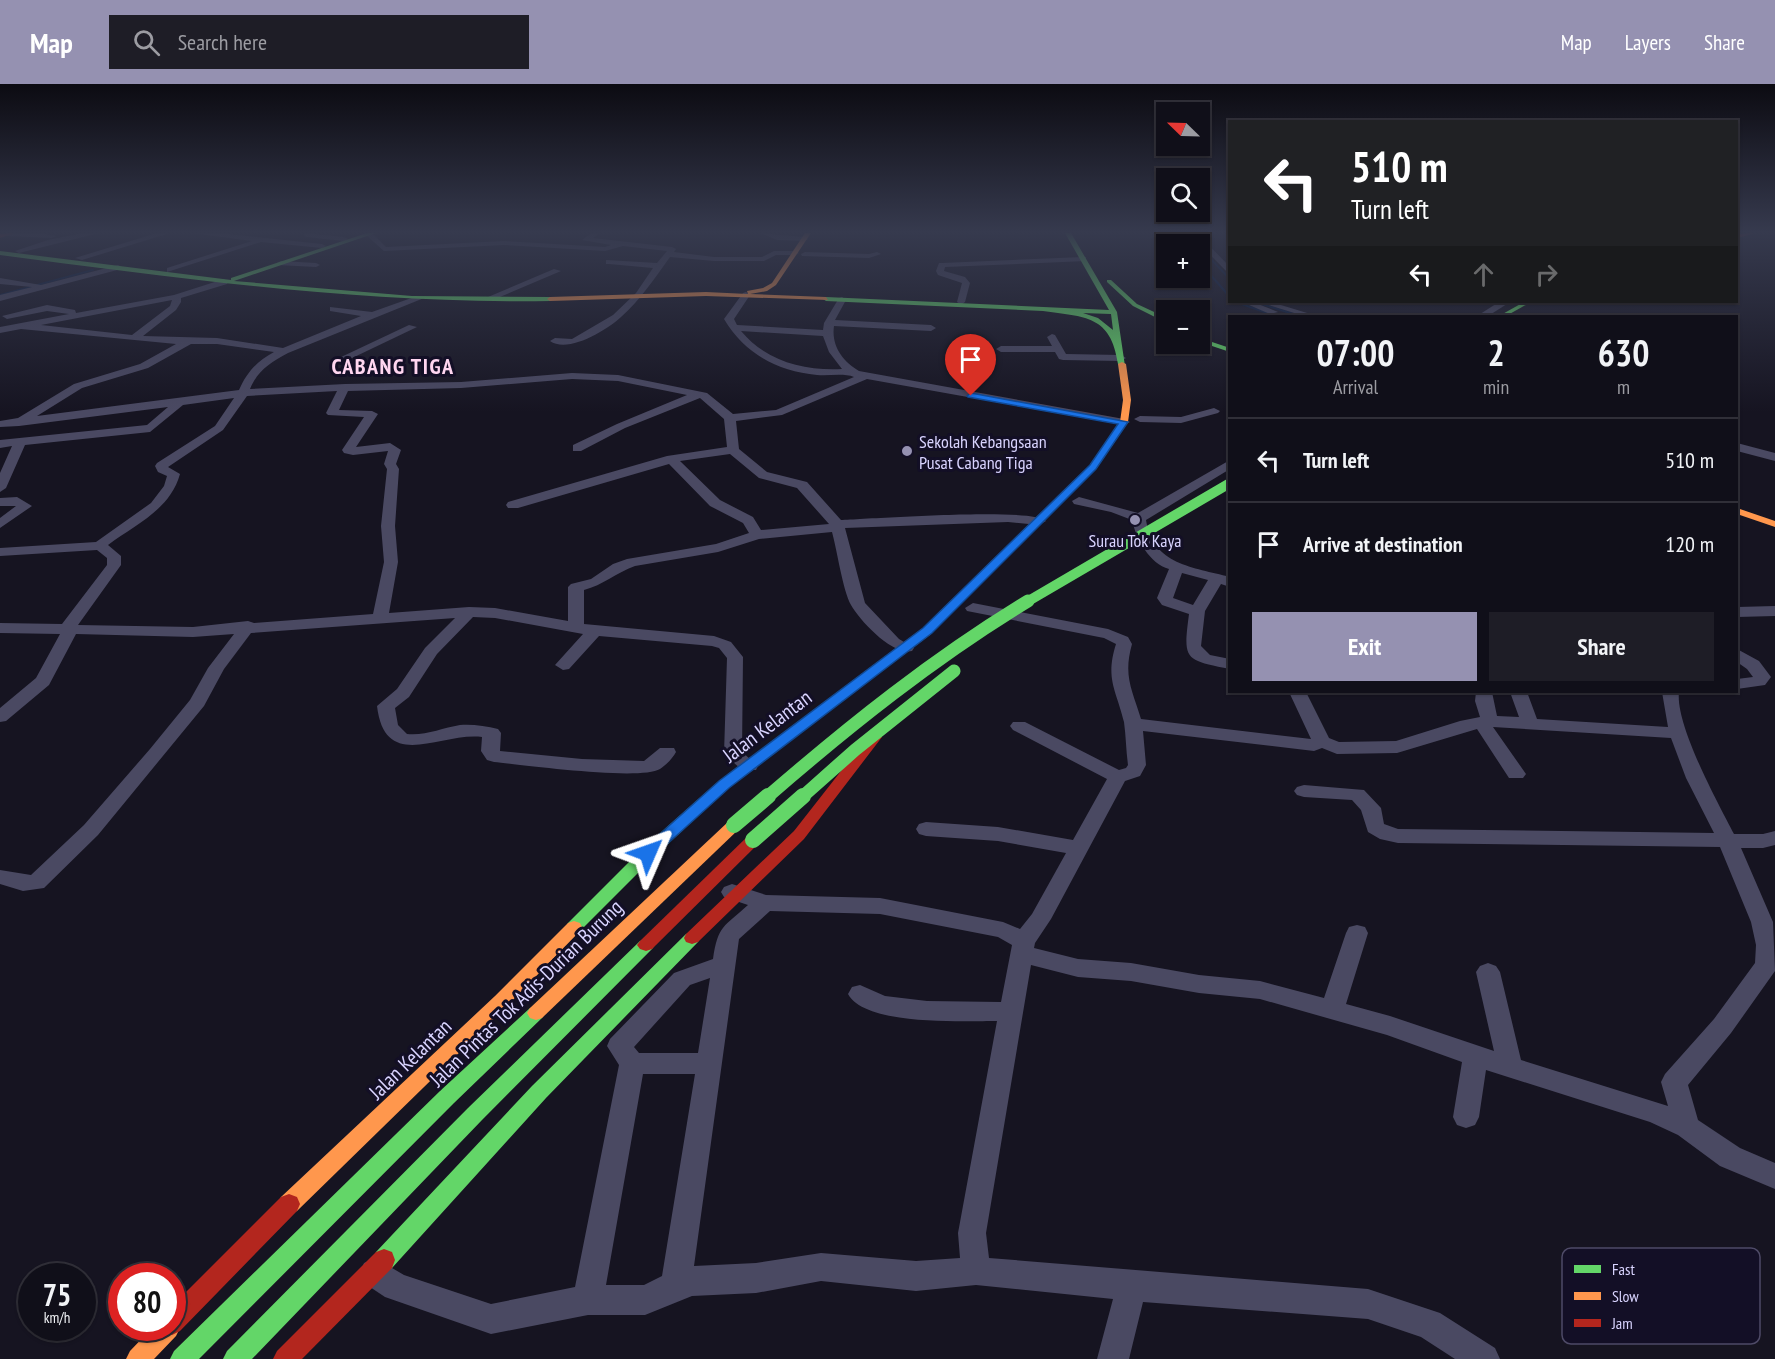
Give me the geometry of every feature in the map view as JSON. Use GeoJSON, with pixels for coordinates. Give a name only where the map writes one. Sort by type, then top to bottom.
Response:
{"type":"FeatureCollection","features":[{"type":"Feature","properties":{"kind":"main road"},"geometry":{"type":"LineString","coordinates":[[174,296],[180,292]]}},
{"type":"Feature","properties":{"kind":"main road"},"geometry":{"type":"LineString","coordinates":[[348,292],[506,301],[637,294]]}},
{"type":"Feature","properties":{"kind":"main road"},"geometry":{"type":"LineString","coordinates":[[396,292],[490,297],[800,294],[1120,312],[1156,325]]}},
{"type":"Feature","properties":{"kind":"main road"},"geometry":{"type":"LineString","coordinates":[[747,294],[752,292]]}},
{"type":"Feature","properties":{"kind":"main road"},"geometry":{"type":"LineString","coordinates":[[794,292],[800,294]]}},
{"type":"Feature","properties":{"kind":"main road"},"geometry":{"type":"LineString","coordinates":[[747,294],[842,300],[1044,307],[1096,302],[1102,297],[1103,292]]}},
{"type":"Feature","properties":{"kind":"main road"},"geometry":{"type":"LineString","coordinates":[[1109,292],[1120,312],[1140,397],[1140,419],[1132,435]]}},
{"type":"Feature","properties":{"kind":"main road"},"geometry":{"type":"LineString","coordinates":[[1117,292],[1156,321]]}},
{"type":"Feature","properties":{"kind":"main road"},"geometry":{"type":"LineString","coordinates":[[1502,310],[1534,304]]}},
{"type":"Feature","properties":{"kind":"main road"},"geometry":{"type":"LineString","coordinates":[[1044,307],[1102,322],[1108,326],[1118,342]]}},
{"type":"Feature","properties":{"kind":"main road"},"geometry":{"type":"LineString","coordinates":[[1120,312],[1118,342],[1127,400],[1124,422]]}},
{"type":"Feature","properties":{"kind":"main road"},"geometry":{"type":"LineString","coordinates":[[1210,339],[1227,347]]}},
{"type":"Feature","properties":{"kind":"main road"},"geometry":{"type":"LineString","coordinates":[[1210,343],[1227,347]]}},
{"type":"Feature","properties":{"kind":"main road","name":"Jalan Kelantan"},"geometry":{"type":"LineString","coordinates":[[186,1309],[263,1229],[501,1000],[587,912],[701,804],[927,630],[1093,467],[1124,422]]}},
{"type":"Feature","properties":{"kind":"main road"},"geometry":{"type":"LineString","coordinates":[[1075,505],[1110,468]]}},
{"type":"Feature","properties":{"kind":"main road","name":"Jalan Pintas Tok Adis-Durian Burung"},"geometry":{"type":"LineString","coordinates":[[182,1359],[447,1097],[734,825],[829,744],[956,648],[1228,484]]}},
{"type":"Feature","properties":{"kind":"main road"},"geometry":{"type":"LineString","coordinates":[[1738,511],[1775,524]]}},
{"type":"Feature","properties":{"kind":"main road"},"geometry":{"type":"LineString","coordinates":[[1738,520],[1775,532]]}},
{"type":"Feature","properties":{"kind":"main road"},"geometry":{"type":"LineString","coordinates":[[1140,554],[1160,542]]}},
{"type":"Feature","properties":{"kind":"main road"},"geometry":{"type":"LineString","coordinates":[[1019,628],[1049,609]]}},
{"type":"Feature","properties":{"kind":"main road"},"geometry":{"type":"LineString","coordinates":[[285,1359],[373,1272],[539,1092],[733,892],[799,835],[847,776],[950,635]]}},
{"type":"Feature","properties":{"kind":"main road"},"geometry":{"type":"LineString","coordinates":[[235,1359],[594,995],[753,840],[855,750],[965,663]]}},
{"type":"Feature","properties":{"kind":"main road"},"geometry":{"type":"LineString","coordinates":[[733,892],[778,830],[779,822],[777,813],[770,807],[761,802],[743,799]]}},
{"type":"Feature","properties":{"kind":"main road"},"geometry":{"type":"LineString","coordinates":[[587,912],[705,812],[725,801]]}},
{"type":"Feature","properties":{"kind":"main road"},"geometry":{"type":"LineString","coordinates":[[138,1359],[155,1341]]}},
{"type":"Feature","properties":{"kind":"street"},"geometry":{"type":"LineString","coordinates":[[0,298],[19,292]]}},
{"type":"Feature","properties":{"kind":"street"},"geometry":{"type":"LineString","coordinates":[[0,330],[146,303],[185,292]]}},
{"type":"Feature","properties":{"kind":"street"},"geometry":{"type":"LineString","coordinates":[[490,297],[500,292]]}},
{"type":"Feature","properties":{"kind":"street"},"geometry":{"type":"LineString","coordinates":[[490,297],[502,292]]}},
{"type":"Feature","properties":{"kind":"street"},"geometry":{"type":"LineString","coordinates":[[961,302],[964,292]]}},
{"type":"Feature","properties":{"kind":"street"},"geometry":{"type":"LineString","coordinates":[[608,322],[616,317],[637,294]]}},
{"type":"Feature","properties":{"kind":"street"},"geometry":{"type":"LineString","coordinates":[[747,294],[729,319],[753,350],[763,356],[815,371],[851,372]]}},
{"type":"Feature","properties":{"kind":"street"},"geometry":{"type":"LineString","coordinates":[[135,337],[173,308],[177,302],[174,296]]}},
{"type":"Feature","properties":{"kind":"street"},"geometry":{"type":"LineString","coordinates":[[100,546],[106,539],[144,515],[165,494],[174,474],[162,469],[161,466],[214,433],[243,393],[256,368],[284,351],[360,319],[380,320],[420,298]]}},
{"type":"Feature","properties":{"kind":"street"},"geometry":{"type":"LineString","coordinates":[[842,300],[829,328],[831,348],[841,364],[851,372],[863,377],[1124,422]]}},
{"type":"Feature","properties":{"kind":"street"},"geometry":{"type":"LineString","coordinates":[[1249,303],[1287,315]]}},
{"type":"Feature","properties":{"kind":"street"},"geometry":{"type":"LineString","coordinates":[[1266,303],[1307,315]]}},
{"type":"Feature","properties":{"kind":"street"},"geometry":{"type":"LineString","coordinates":[[7,316],[47,308],[82,314]]}},
{"type":"Feature","properties":{"kind":"street"},"geometry":{"type":"LineString","coordinates":[[333,309],[412,327],[344,358]]}},
{"type":"Feature","properties":{"kind":"street"},"geometry":{"type":"LineString","coordinates":[[1485,315],[1502,310]]}},
{"type":"Feature","properties":{"kind":"street"},"geometry":{"type":"LineString","coordinates":[[21,326],[188,342],[217,341],[284,351]]}},
{"type":"Feature","properties":{"kind":"street"},"geometry":{"type":"LineString","coordinates":[[734,328],[931,328]]}},
{"type":"Feature","properties":{"kind":"street"},"geometry":{"type":"LineString","coordinates":[[1052,337],[1063,357],[1121,358]]}},
{"type":"Feature","properties":{"kind":"street"},"geometry":{"type":"LineString","coordinates":[[19,423],[78,386],[144,366],[188,342]]}},
{"type":"Feature","properties":{"kind":"street"},"geometry":{"type":"LineString","coordinates":[[1001,349],[1057,349]]}},
{"type":"Feature","properties":{"kind":"street"},"geometry":{"type":"LineString","coordinates":[[0,424],[282,389],[461,385],[562,376],[618,378],[700,394],[710,399],[730,418],[733,450],[764,476],[802,485],[838,526],[858,604],[893,642],[906,648]]}},
{"type":"Feature","properties":{"kind":"street"},"geometry":{"type":"LineString","coordinates":[[730,418],[778,413],[863,377]]}},
{"type":"Feature","properties":{"kind":"street"},"geometry":{"type":"LineString","coordinates":[[345,387],[332,413],[372,414],[348,450],[390,447],[395,450],[390,464],[393,469],[388,525],[391,562],[380,618]]}},
{"type":"Feature","properties":{"kind":"street"},"geometry":{"type":"LineString","coordinates":[[577,448],[621,426],[700,394]]}},
{"type":"Feature","properties":{"kind":"street"},"geometry":{"type":"LineString","coordinates":[[0,444],[19,444],[150,428],[180,402]]}},
{"type":"Feature","properties":{"kind":"street"},"geometry":{"type":"LineString","coordinates":[[1140,419],[1180,420],[1214,411]]}},
{"type":"Feature","properties":{"kind":"street"},"geometry":{"type":"LineString","coordinates":[[1738,442],[1775,451]]}},
{"type":"Feature","properties":{"kind":"street"},"geometry":{"type":"LineString","coordinates":[[0,488],[19,444]]}},
{"type":"Feature","properties":{"kind":"street"},"geometry":{"type":"LineString","coordinates":[[1738,447],[1775,457]]}},
{"type":"Feature","properties":{"kind":"street"},"geometry":{"type":"LineString","coordinates":[[513,505],[671,459],[733,450]]}},
{"type":"Feature","properties":{"kind":"street"},"geometry":{"type":"LineString","coordinates":[[671,459],[715,503],[748,520],[757,535]]}},
{"type":"Feature","properties":{"kind":"street"},"geometry":{"type":"LineString","coordinates":[[1139,518],[1228,465]]}},
{"type":"Feature","properties":{"kind":"street"},"geometry":{"type":"LineString","coordinates":[[0,502],[16,501],[25,506],[22,511],[0,524]]}},
{"type":"Feature","properties":{"kind":"street"},"geometry":{"type":"LineString","coordinates":[[1075,505],[1115,509],[1139,518]]}},
{"type":"Feature","properties":{"kind":"street"},"geometry":{"type":"LineString","coordinates":[[576,628],[576,587],[596,582],[618,567],[632,562],[718,548],[757,535],[838,526],[1008,518],[1039,521]]}},
{"type":"Feature","properties":{"kind":"street"},"geometry":{"type":"LineString","coordinates":[[1139,518],[1139,525],[1160,560],[1177,568],[1224,580],[1197,611],[1193,646],[1205,659],[1228,664]]}},
{"type":"Feature","properties":{"kind":"street"},"geometry":{"type":"LineString","coordinates":[[0,552],[100,546],[114,556],[116,561],[70,622],[70,630],[43,681],[0,717]]}},
{"type":"Feature","properties":{"kind":"street"},"geometry":{"type":"LineString","coordinates":[[1177,568],[1165,597],[1167,602],[1197,611]]}},
{"type":"Feature","properties":{"kind":"street"},"geometry":{"type":"LineString","coordinates":[[973,608],[1108,634],[1122,640],[1124,648],[1118,664],[1119,675],[1133,724],[1137,765],[1133,772],[1118,777],[1023,947],[972,1233],[976,1271]]}},
{"type":"Feature","properties":{"kind":"street"},"geometry":{"type":"LineString","coordinates":[[1738,612],[1775,611]]}},
{"type":"Feature","properties":{"kind":"street"},"geometry":{"type":"LineString","coordinates":[[469,612],[431,651],[403,693],[386,706],[390,727],[396,734],[404,739],[413,740],[439,737],[465,730],[492,733],[490,751],[494,756],[582,765],[644,767],[653,765],[666,752]]}},
{"type":"Feature","properties":{"kind":"street"},"geometry":{"type":"LineString","coordinates":[[0,628],[193,632],[469,612],[495,613],[595,631],[701,639],[725,645],[735,657],[733,754],[749,766]]}},
{"type":"Feature","properties":{"kind":"street"},"geometry":{"type":"LineString","coordinates":[[0,877],[23,883],[36,883],[91,830],[198,702],[216,668],[248,627]]}},
{"type":"Feature","properties":{"kind":"street"},"geometry":{"type":"LineString","coordinates":[[563,664],[595,631]]}},
{"type":"Feature","properties":{"kind":"street"},"geometry":{"type":"LineString","coordinates":[[1738,655],[1753,665],[1762,677],[1759,681],[1738,684]]}},
{"type":"Feature","properties":{"kind":"street"},"geometry":{"type":"LineString","coordinates":[[1298,693],[1317,735],[1322,742],[1337,748],[1397,747],[1486,722],[1677,733]]}},
{"type":"Feature","properties":{"kind":"street"},"geometry":{"type":"LineString","coordinates":[[1484,693],[1486,722],[1516,774]]}},
{"type":"Feature","properties":{"kind":"street"},"geometry":{"type":"LineString","coordinates":[[1519,693],[1530,724]]}},
{"type":"Feature","properties":{"kind":"street"},"geometry":{"type":"LineString","coordinates":[[1671,693],[1677,733],[1766,925],[1770,943],[1767,964],[1725,1026],[1674,1082],[1688,1127]]}},
{"type":"Feature","properties":{"kind":"street"},"geometry":{"type":"LineString","coordinates":[[1133,724],[1314,745],[1322,742]]}},
{"type":"Feature","properties":{"kind":"street"},"geometry":{"type":"LineString","coordinates":[[1019,726],[1118,777]]}},
{"type":"Feature","properties":{"kind":"street"},"geometry":{"type":"LineString","coordinates":[[1304,791],[1357,794],[1371,808],[1375,827],[1387,834],[1398,836],[1763,841],[1775,838]]}},
{"type":"Feature","properties":{"kind":"street"},"geometry":{"type":"LineString","coordinates":[[926,829],[1016,836],[1079,848]]}},
{"type":"Feature","properties":{"kind":"street"},"geometry":{"type":"LineString","coordinates":[[733,892],[765,903],[880,906],[1003,930],[1023,947],[1078,968],[1131,972],[1199,984],[1260,990],[1390,1026],[1476,1056],[1657,1113],[1688,1127],[1730,1157],[1775,1176]]}},
{"type":"Feature","properties":{"kind":"street"},"geometry":{"type":"LineString","coordinates":[[676,1285],[728,936],[765,903]]}},
{"type":"Feature","properties":{"kind":"street"},"geometry":{"type":"LineString","coordinates":[[1332,1010],[1357,933]]}},
{"type":"Feature","properties":{"kind":"street"},"geometry":{"type":"LineString","coordinates":[[710,1064],[632,1062],[619,1046],[682,979],[724,964]]}},
{"type":"Feature","properties":{"kind":"street"},"geometry":{"type":"LineString","coordinates":[[1488,972],[1510,1067]]}},
{"type":"Feature","properties":{"kind":"street"},"geometry":{"type":"LineString","coordinates":[[860,994],[881,1005],[927,1011],[1012,1012]]}},
{"type":"Feature","properties":{"kind":"street"},"geometry":{"type":"LineString","coordinates":[[1466,1117],[1476,1056]]}},
{"type":"Feature","properties":{"kind":"street"},"geometry":{"type":"LineString","coordinates":[[588,1300],[632,1062]]}},
{"type":"Feature","properties":{"kind":"street"},"geometry":{"type":"LineString","coordinates":[[373,1272],[396,1287],[491,1319],[588,1300],[645,1300],[676,1285],[692,1281],[756,1278],[821,1267],[916,1276],[976,1271],[1132,1287],[1368,1304],[1429,1324],[1484,1359]]}},
{"type":"Feature","properties":{"kind":"street"},"geometry":{"type":"LineString","coordinates":[[1113,1359],[1132,1287]]}},
{"type":"Feature","properties":{"kind":"waterway"},"geometry":{"type":"LineString","coordinates":[[0,295],[9,292]]}},
{"type":"Feature","properties":{"kind":"waterway"},"geometry":{"type":"LineString","coordinates":[[1239,303],[1273,315]]}},
{"type":"Feature","properties":{"kind":"waterway"},"geometry":{"type":"LineString","coordinates":[[1258,303],[1297,315]]}},
{"type":"Feature","properties":{"kind":"traffic: fast"},"geometry":{"type":"LineString","coordinates":[[328,292],[412,298],[550,299]]}},
{"type":"Feature","properties":{"kind":"traffic: fast"},"geometry":{"type":"LineString","coordinates":[[1103,292],[1114,312],[1122,364]]}},
{"type":"Feature","properties":{"kind":"traffic: fast"},"geometry":{"type":"LineString","coordinates":[[1121,292],[1135,305],[1156,316]]}},
{"type":"Feature","properties":{"kind":"traffic: fast"},"geometry":{"type":"LineString","coordinates":[[826,299],[1114,312]]}},
{"type":"Feature","properties":{"kind":"traffic: fast"},"geometry":{"type":"LineString","coordinates":[[1504,315],[1526,303]]}},
{"type":"Feature","properties":{"kind":"traffic: fast"},"geometry":{"type":"LineString","coordinates":[[1044,309],[1077,313],[1096,319],[1111,332],[1118,342]]}},
{"type":"Feature","properties":{"kind":"traffic: fast"},"geometry":{"type":"LineString","coordinates":[[1210,343],[1228,349]]}},
{"type":"Feature","properties":{"kind":"traffic: fast"},"geometry":{"type":"LineString","coordinates":[[734,825],[814,756],[925,669],[1056,584],[1228,484]]}},
{"type":"Feature","properties":{"kind":"traffic: fast"},"geometry":{"type":"LineString","coordinates":[[574,927],[648,853],[724,784],[895,655]]}},
{"type":"Feature","properties":{"kind":"traffic: fast"},"geometry":{"type":"LineString","coordinates":[[753,840],[855,750],[954,671]]}},
{"type":"Feature","properties":{"kind":"traffic: fast"},"geometry":{"type":"LineString","coordinates":[[384,1260],[539,1092],[692,938]]}},
{"type":"Feature","properties":{"kind":"traffic: fast"},"geometry":{"type":"LineString","coordinates":[[235,1359],[475,1114],[646,945]]}},
{"type":"Feature","properties":{"kind":"traffic: fast"},"geometry":{"type":"LineString","coordinates":[[182,1359],[447,1097],[536,1013]]}},
{"type":"Feature","properties":{"kind":"traffic: slow"},"geometry":{"type":"LineString","coordinates":[[550,299],[706,294],[826,299]]}},
{"type":"Feature","properties":{"kind":"traffic: slow"},"geometry":{"type":"LineString","coordinates":[[895,655],[927,631],[1093,467],[1124,422],[1127,400],[1122,364]]}},
{"type":"Feature","properties":{"kind":"traffic: slow"},"geometry":{"type":"LineString","coordinates":[[1738,511],[1775,524]]}},
{"type":"Feature","properties":{"kind":"traffic: slow"},"geometry":{"type":"LineString","coordinates":[[536,1013],[734,825]]}},
{"type":"Feature","properties":{"kind":"traffic: slow"},"geometry":{"type":"LineString","coordinates":[[289,1204],[501,1001],[574,927]]}},
{"type":"Feature","properties":{"kind":"traffic: slow"},"geometry":{"type":"LineString","coordinates":[[138,1359],[155,1341]]}},
{"type":"Feature","properties":{"kind":"traffic: jam"},"geometry":{"type":"LineString","coordinates":[[692,938],[799,835],[875,737]]}},
{"type":"Feature","properties":{"kind":"traffic: jam"},"geometry":{"type":"LineString","coordinates":[[646,945],[753,840]]}},
{"type":"Feature","properties":{"kind":"traffic: jam"},"geometry":{"type":"LineString","coordinates":[[186,1309],[289,1204]]}},
{"type":"Feature","properties":{"kind":"traffic: jam"},"geometry":{"type":"LineString","coordinates":[[285,1359],[384,1260]]}},
{"type":"Feature","properties":{"kind":"place","name":"Sekolah Kebangsaan Pusat Cabang Tiga"},"geometry":{"type":"Point","coordinates":[907,451]}},
{"type":"Feature","properties":{"kind":"place","name":"Surau Tok Kaya"},"geometry":{"type":"Point","coordinates":[1135,520]}},
{"type":"Feature","properties":{"kind":"district","name":"CABANG TIGA"},"geometry":{"type":"Point","coordinates":[393,366]}},
{"type":"Feature","properties":{"kind":"route"},"geometry":{"type":"LineString","coordinates":[[648,853],[724,784],[927,630],[1093,467],[1124,422],[971,396]]}}]}
